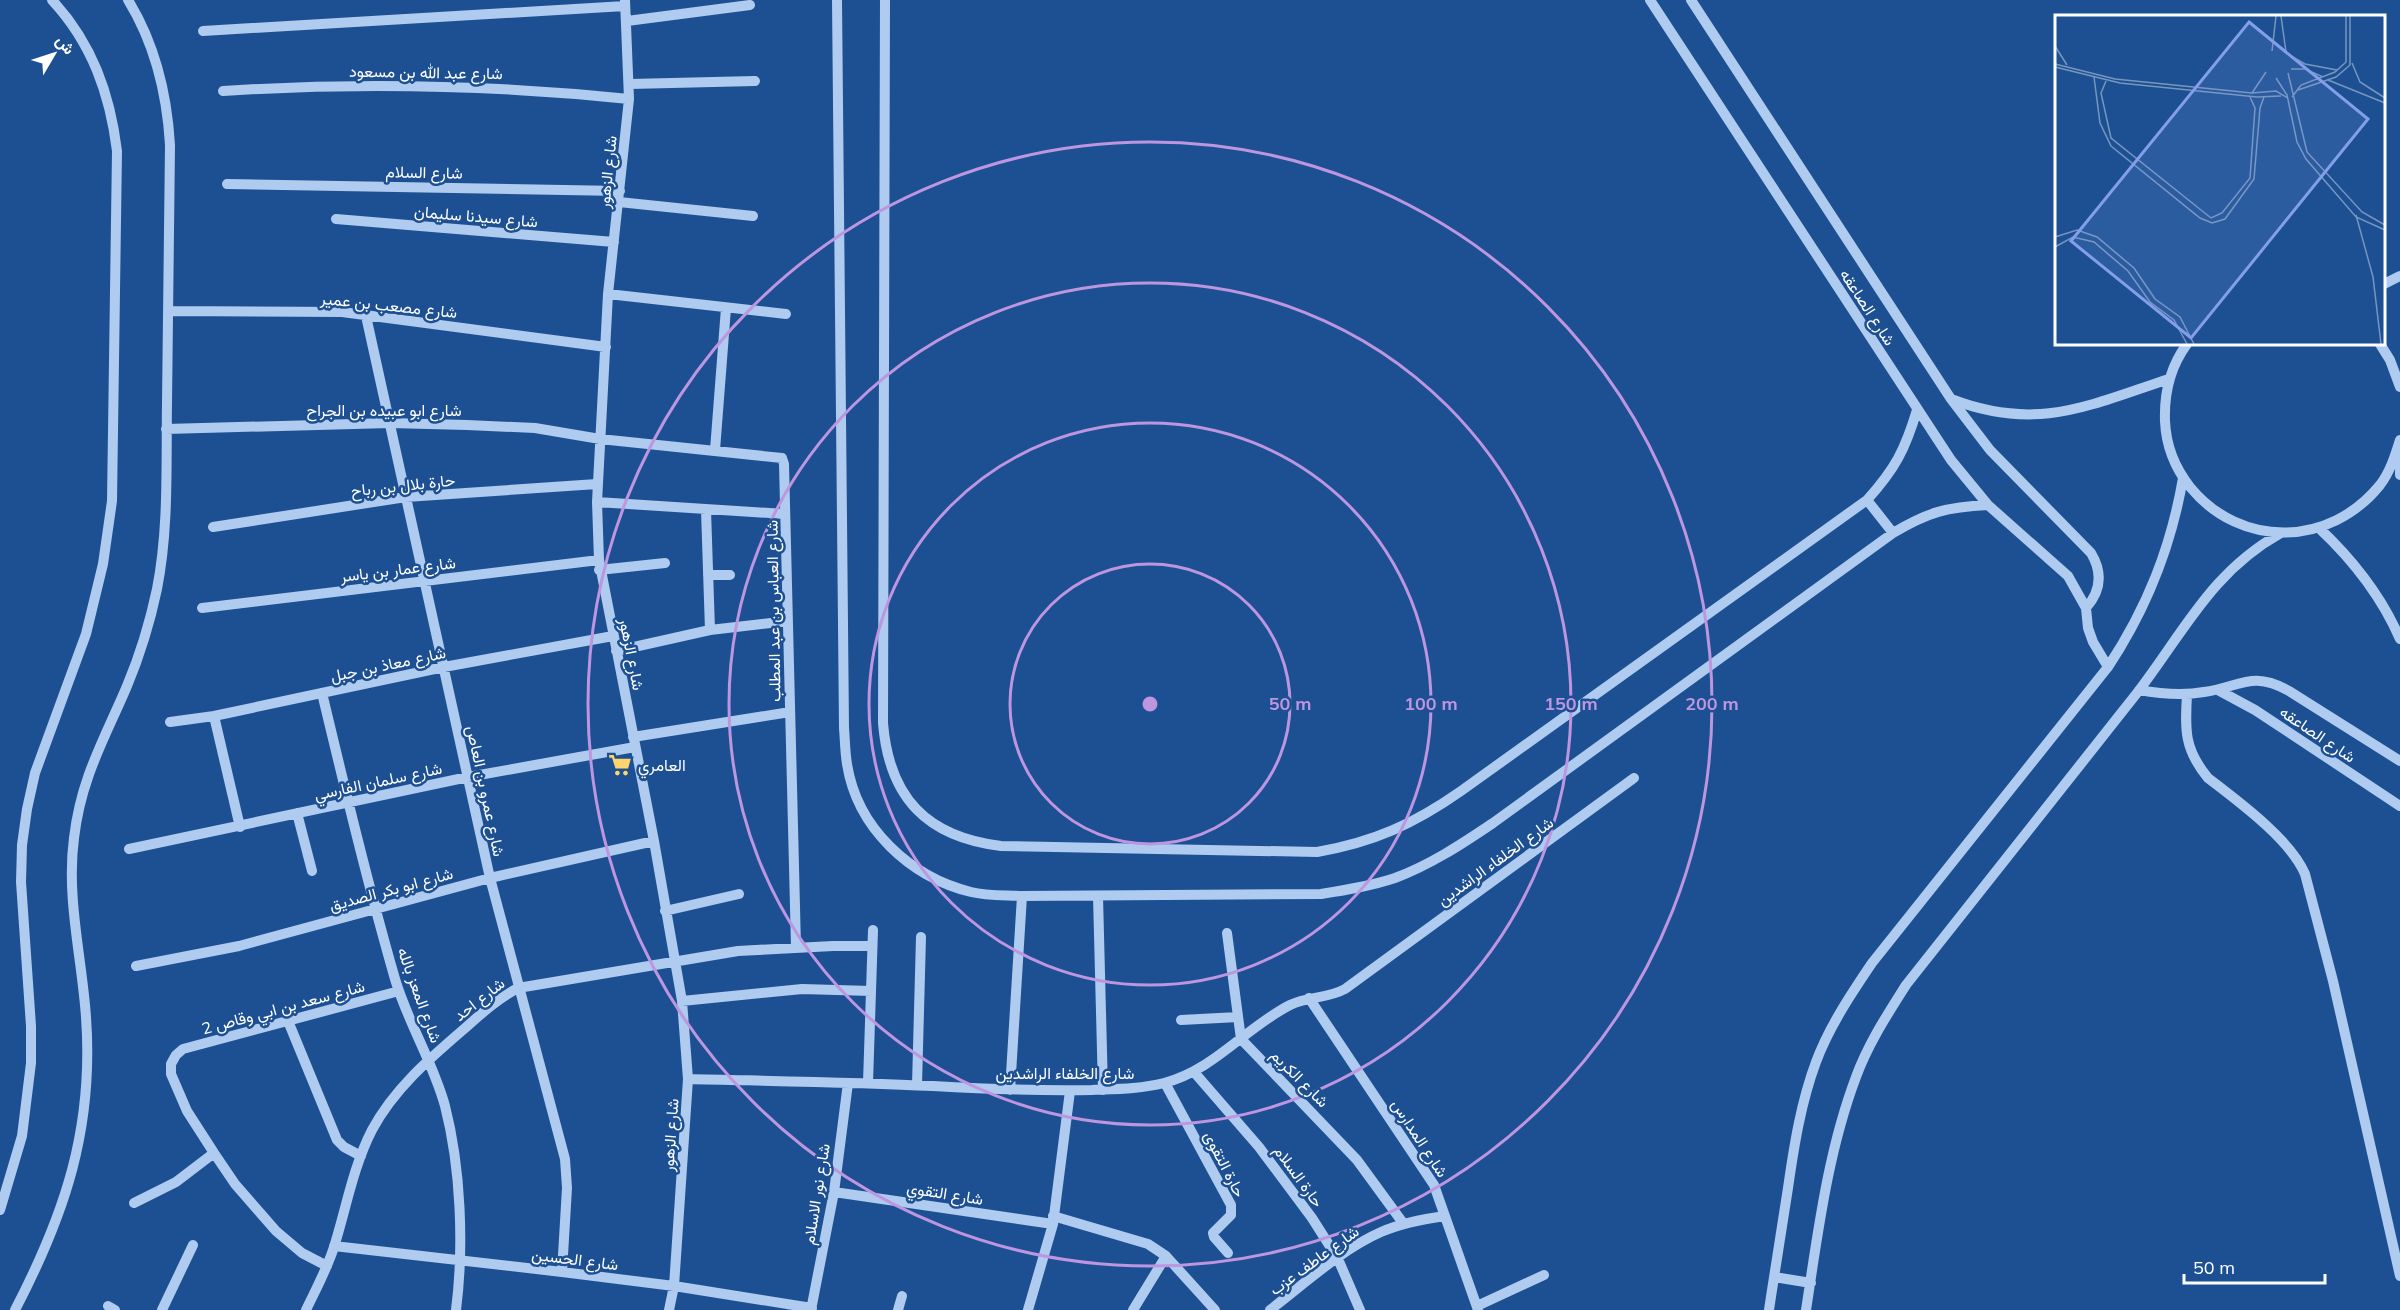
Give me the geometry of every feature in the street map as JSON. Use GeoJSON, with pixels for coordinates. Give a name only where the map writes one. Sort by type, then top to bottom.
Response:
{"type":"FeatureCollection","features":[{"type":"Feature","properties":{"kind":"street"},"geometry":{"type":"LineString","coordinates":[[0,1210],[22,1136],[31,1063],[31,1026],[21,882],[22,845],[27,809],[35,773],[86,634],[103,564],[112,501],[116,140],[106,90],[94,62],[80,35],[52,0]]}},
{"type":"Feature","properties":{"kind":"street"},"geometry":{"type":"LineString","coordinates":[[15,1310],[59,1217],[81,1131],[87,1086],[86,1016],[71,884],[73,840],[91,765],[139,654],[157,590],[165,525],[170,146],[168,116],[155,57],[144,29],[128,0]]}},
{"type":"Feature","properties":{"kind":"street"},"geometry":{"type":"LineString","coordinates":[[837,0],[844,728],[847,765],[858,801],[878,834],[905,861],[937,881],[973,893],[1022,896],[1098,896],[1322,894],[1358,888],[1394,878],[1429,863],[1493,823],[1893,533],[1935,511],[1958,506],[1988,505]]}},
{"type":"Feature","properties":{"kind":"street"},"geometry":{"type":"LineString","coordinates":[[885,0],[883,723],[885,750],[898,784],[907,799],[926,819],[949,834],[974,843],[1001,846],[1317,852],[1379,837],[1408,825],[1436,810],[1867,500],[1896,464],[1907,443],[1917,410]]}},
{"type":"Feature","properties":{"kind":"street","name":"شارع الصاعقه"},"geometry":{"type":"LineString","coordinates":[[1650,0],[1951,460],[1988,505],[2068,576],[2086,608],[2088,628],[2093,642],[2108,667]]}},
{"type":"Feature","properties":{"kind":"street","name":"شارع الصاعقه"},"geometry":{"type":"LineString","coordinates":[[1691,0],[1951,399],[1990,450],[2091,553],[2099,570],[2099,580],[2098,590],[2086,608]]}},
{"type":"Feature","properties":{"kind":"street"},"geometry":{"type":"LineString","coordinates":[[203,31],[625,3]]}},
{"type":"Feature","properties":{"kind":"street","name":"شارع الزهور"},"geometry":{"type":"LineString","coordinates":[[625,3],[630,84],[608,294],[597,484],[599,565],[654,841],[682,1001],[688,1079],[674,1286],[669,1310]]}},
{"type":"Feature","properties":{"kind":"street"},"geometry":{"type":"LineString","coordinates":[[627,21],[750,5]]}},
{"type":"Feature","properties":{"kind":"street"},"geometry":{"type":"LineString","coordinates":[[630,84],[755,81]]}},
{"type":"Feature","properties":{"kind":"street","name":"شارع عبد الله بن مسعود"},"geometry":{"type":"LineString","coordinates":[[223,91],[315,86],[429,85],[507,88],[629,99]]}},
{"type":"Feature","properties":{"kind":"street","name":"شارع السلام"},"geometry":{"type":"LineString","coordinates":[[227,184],[620,196],[753,216]]}},
{"type":"Feature","properties":{"kind":"street","name":"شارع سيدنا سليمان"},"geometry":{"type":"LineString","coordinates":[[336,219],[614,242]]}},
{"type":"Feature","properties":{"kind":"street"},"geometry":{"type":"LineString","coordinates":[[2385,284],[2400,276]]}},
{"type":"Feature","properties":{"kind":"street"},"geometry":{"type":"LineString","coordinates":[[608,294],[786,314]]}},
{"type":"Feature","properties":{"kind":"street"},"geometry":{"type":"LineString","coordinates":[[715,450],[726,308]]}},
{"type":"Feature","properties":{"kind":"street","name":"شارع مصعب بن عمير"},"geometry":{"type":"LineString","coordinates":[[168,311],[331,312],[606,347]]}},
{"type":"Feature","properties":{"kind":"street","name":"شارع عمرو بن العاص"},"geometry":{"type":"LineString","coordinates":[[366,316],[490,878],[564,1159],[567,1188],[562,1272]]}},
{"type":"Feature","properties":{"kind":"street"},"geometry":{"type":"LineString","coordinates":[[2186,345],[2178,355],[2169,379],[2164,405],[2165,430],[2172,456],[2183,478],[2198,496],[2216,512],[2236,523],[2258,530],[2281,533],[2319,528],[2343,518],[2364,502],[2381,483],[2394,461],[2400,440]]}},
{"type":"Feature","properties":{"kind":"street"},"geometry":{"type":"LineString","coordinates":[[2381,345],[2390,360],[2400,387]]}},
{"type":"Feature","properties":{"kind":"street"},"geometry":{"type":"LineString","coordinates":[[1951,399],[2004,413],[2049,414],[2071,411],[2169,379]]}},
{"type":"Feature","properties":{"kind":"street","name":"شارع ابو عبيده بن الجراح"},"geometry":{"type":"LineString","coordinates":[[166,429],[390,423],[534,428],[600,439]]}},
{"type":"Feature","properties":{"kind":"street","name":"شارع العباس بن عبد المطلب"},"geometry":{"type":"LineString","coordinates":[[600,439],[782,458],[784,464],[796,947]]}},
{"type":"Feature","properties":{"kind":"street"},"geometry":{"type":"LineString","coordinates":[[2400,459],[2400,475]]}},
{"type":"Feature","properties":{"kind":"street"},"geometry":{"type":"LineString","coordinates":[[1769,1310],[1802,1111],[1816,1062],[1832,1027],[1872,963],[2108,667],[2132,630],[2157,580],[2177,513],[2183,478]]}},
{"type":"Feature","properties":{"kind":"street","name":"حارة بلال بن رباح"},"geometry":{"type":"LineString","coordinates":[[213,527],[406,497],[597,484]]}},
{"type":"Feature","properties":{"kind":"street"},"geometry":{"type":"LineString","coordinates":[[1867,500],[1893,533]]}},
{"type":"Feature","properties":{"kind":"street"},"geometry":{"type":"LineString","coordinates":[[597,502],[785,514]]}},
{"type":"Feature","properties":{"kind":"street"},"geometry":{"type":"LineString","coordinates":[[706,510],[710,630]]}},
{"type":"Feature","properties":{"kind":"street"},"geometry":{"type":"LineString","coordinates":[[2319,528],[2343,551],[2370,584],[2383,604],[2400,639]]}},
{"type":"Feature","properties":{"kind":"street"},"geometry":{"type":"LineString","coordinates":[[1806,1310],[1841,1122],[1856,1077],[1870,1046],[1906,985],[2139,690],[2217,584],[2245,556],[2281,533]]}},
{"type":"Feature","properties":{"kind":"street","name":"شارع عمار بن ياسر"},"geometry":{"type":"LineString","coordinates":[[202,609],[424,581],[599,565],[665,563]]}},
{"type":"Feature","properties":{"kind":"street"},"geometry":{"type":"LineString","coordinates":[[708,575],[730,575]]}},
{"type":"Feature","properties":{"kind":"street"},"geometry":{"type":"LineString","coordinates":[[616,651],[710,630],[788,621]]}},
{"type":"Feature","properties":{"kind":"street","name":"شارع معاذ بن جبل"},"geometry":{"type":"LineString","coordinates":[[170,722],[214,716],[444,668],[613,636]]}},
{"type":"Feature","properties":{"kind":"street","name":"شارع الصاعقه"},"geometry":{"type":"LineString","coordinates":[[2139,690],[2187,694],[2218,690],[2249,680],[2270,682],[2400,761]]}},
{"type":"Feature","properties":{"kind":"street","name":"شارع الصاعقه"},"geometry":{"type":"LineString","coordinates":[[2218,690],[2256,710],[2400,806]]}},
{"type":"Feature","properties":{"kind":"street","name":"شارع المعز بالله"},"geometry":{"type":"LineString","coordinates":[[322,693],[375,908],[399,991],[445,1106],[452,1143],[458,1199],[459,1260],[456,1310]]}},
{"type":"Feature","properties":{"kind":"street"},"geometry":{"type":"LineString","coordinates":[[2187,694],[2185,733],[2197,765],[2208,778],[2285,843],[2300,861],[2305,874],[2333,981],[2400,1276]]}},
{"type":"Feature","properties":{"kind":"street","name":"شارع سلمان الفارسي"},"geometry":{"type":"LineString","coordinates":[[129,849],[634,742],[790,712]]}},
{"type":"Feature","properties":{"kind":"street"},"geometry":{"type":"LineString","coordinates":[[214,716],[240,827]]}},
{"type":"Feature","properties":{"kind":"street","name":"شارع الخلفاء الراشدين"},"geometry":{"type":"LineString","coordinates":[[688,1079],[868,1083],[1010,1090],[1134,1089],[1165,1083],[1194,1072],[1216,1059],[1287,1006],[1309,998],[1334,995],[1345,988],[1634,778]]}},
{"type":"Feature","properties":{"kind":"street"},"geometry":{"type":"LineString","coordinates":[[297,813],[312,871]]}},
{"type":"Feature","properties":{"kind":"street","name":"شارع ابو بكر الصديق"},"geometry":{"type":"LineString","coordinates":[[136,966],[239,946],[490,878],[654,841]]}},
{"type":"Feature","properties":{"kind":"street"},"geometry":{"type":"LineString","coordinates":[[665,911],[739,894]]}},
{"type":"Feature","properties":{"kind":"street"},"geometry":{"type":"LineString","coordinates":[[1010,1090],[1022,896]]}},
{"type":"Feature","properties":{"kind":"street"},"geometry":{"type":"LineString","coordinates":[[1098,896],[1103,1090]]}},
{"type":"Feature","properties":{"kind":"street"},"geometry":{"type":"LineString","coordinates":[[868,1083],[873,930]]}},
{"type":"Feature","properties":{"kind":"street"},"geometry":{"type":"LineString","coordinates":[[1227,933],[1240,1039]]}},
{"type":"Feature","properties":{"kind":"street"},"geometry":{"type":"LineString","coordinates":[[917,1085],[921,938]]}},
{"type":"Feature","properties":{"kind":"street","name":"شارع احد"},"geometry":{"type":"LineString","coordinates":[[306,1310],[327,1266],[361,1156],[372,1130],[404,1084],[428,1060],[501,997],[518,988],[738,951],[796,947],[872,946]]}},
{"type":"Feature","properties":{"kind":"street"},"geometry":{"type":"LineString","coordinates":[[682,1001],[802,989],[871,991]]}},
{"type":"Feature","properties":{"kind":"street","name":"شارع سعد بن ابي وقاص 2"},"geometry":{"type":"LineString","coordinates":[[214,1153],[187,1111],[171,1074],[171,1064],[176,1054],[183,1050],[399,991]]}},
{"type":"Feature","properties":{"kind":"street","name":"شارع المدارس"},"geometry":{"type":"LineString","coordinates":[[1309,998],[1434,1185],[1477,1308]]}},
{"type":"Feature","properties":{"kind":"street"},"geometry":{"type":"LineString","coordinates":[[1181,1020],[1238,1017]]}},
{"type":"Feature","properties":{"kind":"street"},"geometry":{"type":"LineString","coordinates":[[288,1021],[337,1140],[344,1147],[361,1156]]}},
{"type":"Feature","properties":{"kind":"street","name":"شارع الكريم"},"geometry":{"type":"LineString","coordinates":[[1240,1039],[1357,1160],[1403,1224]]}},
{"type":"Feature","properties":{"kind":"street","name":"حارة السلام"},"geometry":{"type":"LineString","coordinates":[[1194,1072],[1286,1181],[1338,1259],[1360,1310]]}},
{"type":"Feature","properties":{"kind":"street","name":"شارع نور الاسلام"},"geometry":{"type":"LineString","coordinates":[[812,1309],[834,1192],[848,1083]]}},
{"type":"Feature","properties":{"kind":"street","name":"حارة التقوى"},"geometry":{"type":"LineString","coordinates":[[1165,1083],[1231,1205],[1231,1215],[1213,1233],[1214,1238],[1228,1253]]}},
{"type":"Feature","properties":{"kind":"street"},"geometry":{"type":"LineString","coordinates":[[1028,1310],[1053,1220],[1070,1090]]}},
{"type":"Feature","properties":{"kind":"street"},"geometry":{"type":"LineString","coordinates":[[134,1203],[176,1182],[214,1153],[235,1184],[276,1231],[303,1253],[327,1266]]}},
{"type":"Feature","properties":{"kind":"street","name":"شارع التقوي"},"geometry":{"type":"LineString","coordinates":[[834,1192],[1053,1220],[1148,1244],[1166,1256],[1215,1310]]}},
{"type":"Feature","properties":{"kind":"street","name":"شارع عاطف عزب"},"geometry":{"type":"LineString","coordinates":[[1270,1310],[1338,1259],[1380,1232],[1403,1224],[1445,1216]]}},
{"type":"Feature","properties":{"kind":"street"},"geometry":{"type":"LineString","coordinates":[[162,1310],[193,1245]]}},
{"type":"Feature","properties":{"kind":"street","name":"شارع الحسين"},"geometry":{"type":"LineString","coordinates":[[334,1246],[674,1286],[812,1309]]}},
{"type":"Feature","properties":{"kind":"street"},"geometry":{"type":"LineString","coordinates":[[1133,1310],[1166,1256]]}},
{"type":"Feature","properties":{"kind":"street"},"geometry":{"type":"LineString","coordinates":[[1477,1308],[1544,1275]]}},
{"type":"Feature","properties":{"kind":"street"},"geometry":{"type":"LineString","coordinates":[[1774,1277],[1810,1283]]}},
{"type":"Feature","properties":{"kind":"street"},"geometry":{"type":"LineString","coordinates":[[898,1310],[902,1296]]}},
{"type":"Feature","properties":{"kind":"place","name":"العامري"},"geometry":{"type":"Point","coordinates":[620,765]}}]}
